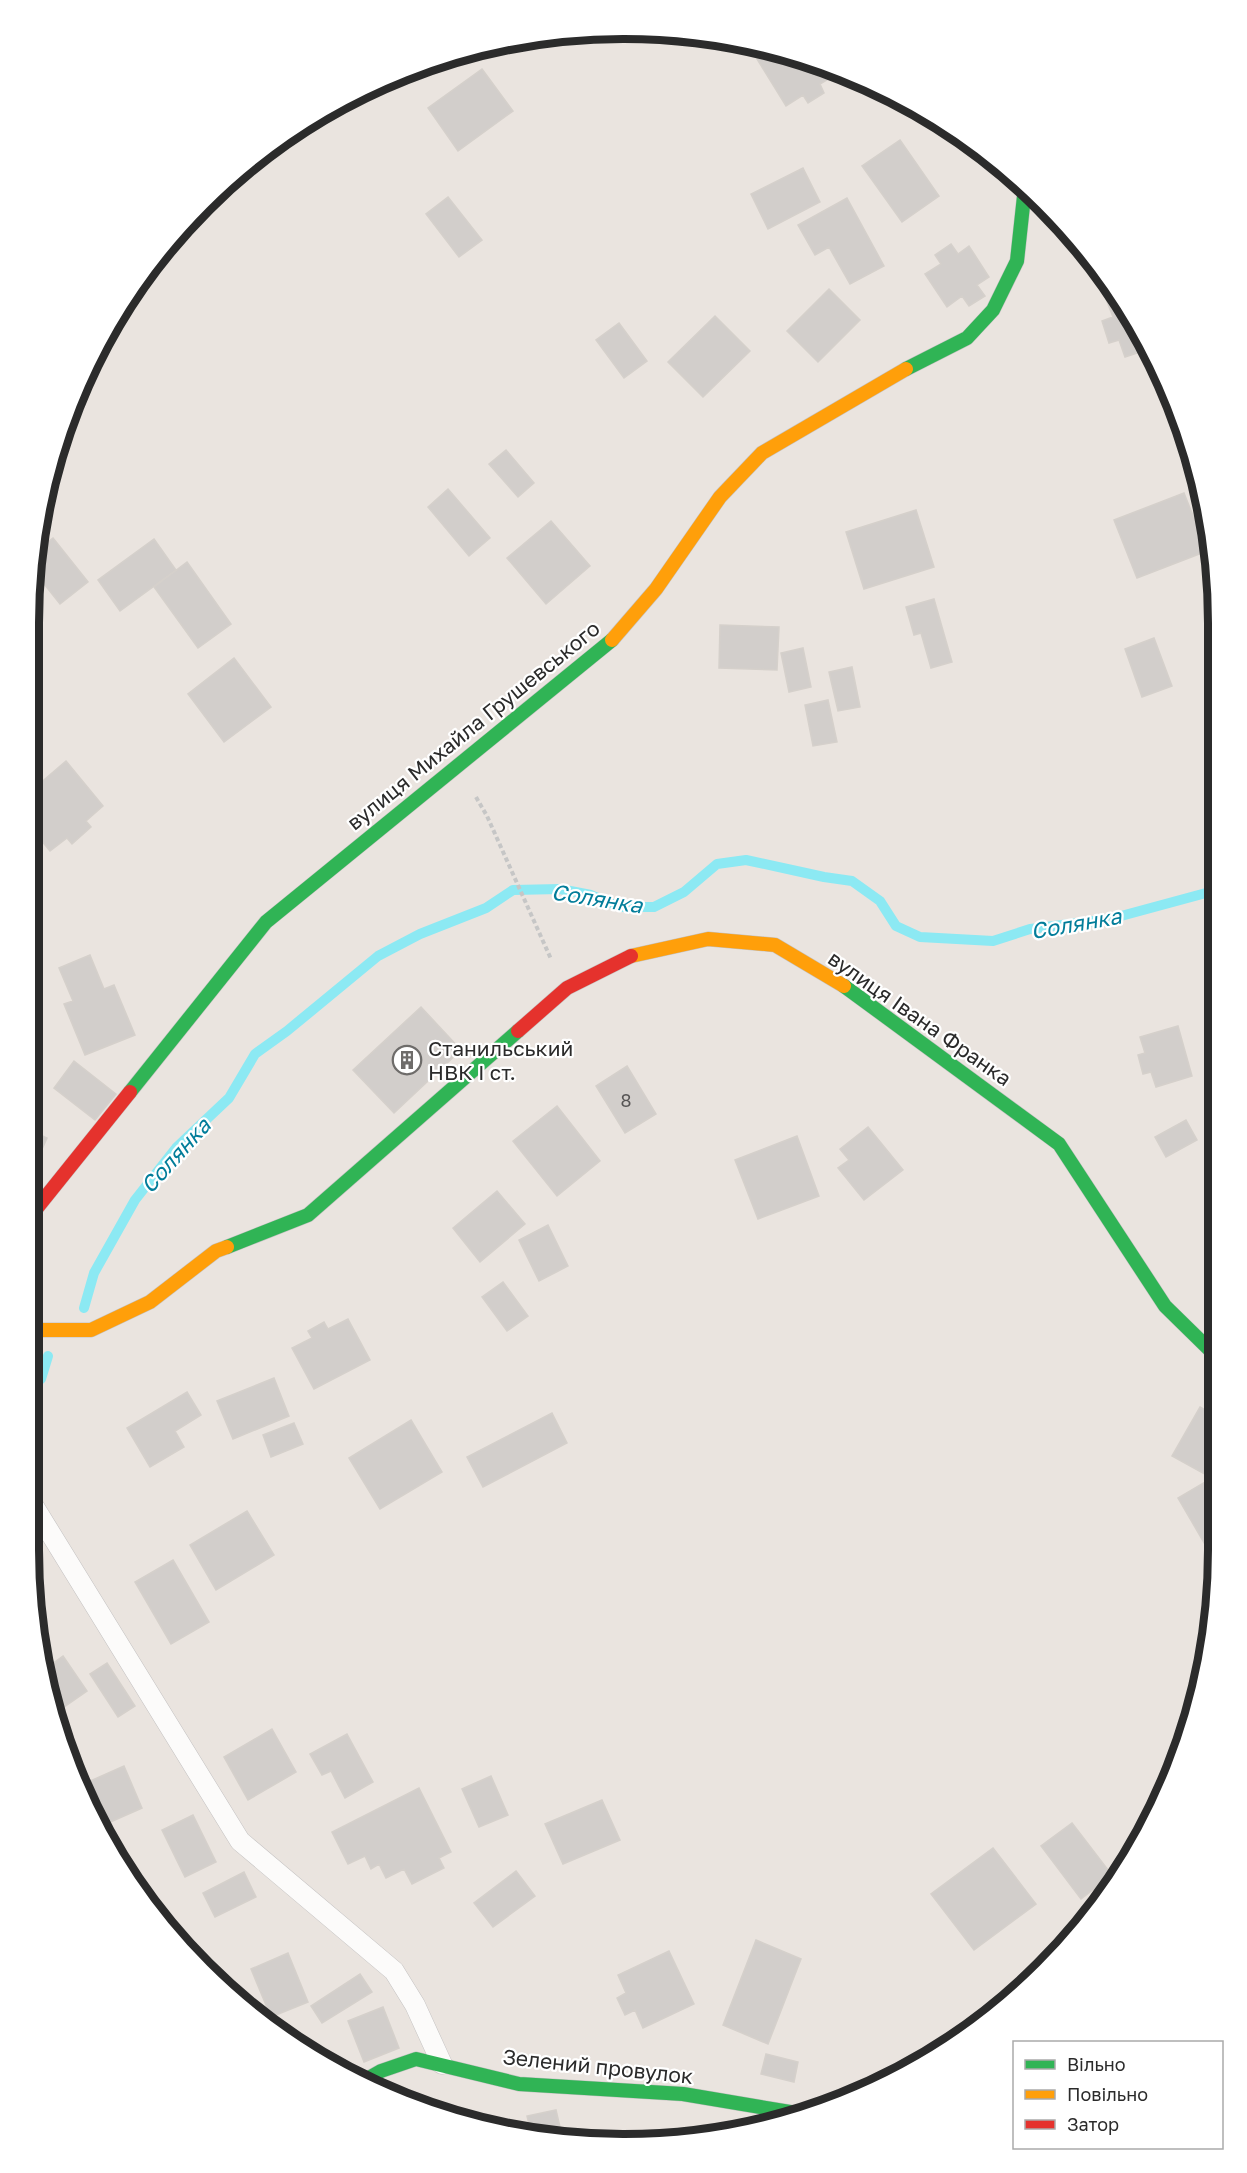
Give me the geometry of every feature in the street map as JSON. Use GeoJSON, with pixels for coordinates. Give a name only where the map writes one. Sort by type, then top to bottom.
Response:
{"type":"FeatureCollection","features":[{"type":"Feature","properties":{"kind":"street","name":"вулиця Михайла Грушевського"},"geometry":{"type":"LineString","coordinates":[[39,1205],[266,922],[609,644],[656,589],[720,497],[762,453],[907,368],[967,338],[993,310],[1017,261],[1024,198]]}},
{"type":"Feature","properties":{"kind":"street","name":"вулиця Івана Франка"},"geometry":{"type":"LineString","coordinates":[[39,1330],[91,1330],[150,1302],[216,1251],[308,1215],[567,988],[631,956],[708,939],[775,945],[855,993],[1059,1144],[1165,1306],[1208,1348]]}},
{"type":"Feature","properties":{"kind":"street","name":"Зелений провулок"},"geometry":{"type":"LineString","coordinates":[[372,2077],[416,2059],[519,2084],[683,2094],[785,2111]]}},
{"type":"Feature","properties":{"kind":"lane"},"geometry":{"type":"LineString","coordinates":[[39,1515],[240,1841],[394,1971],[415,2005],[442,2064]]}},
{"type":"Feature","properties":{"kind":"path"},"geometry":{"type":"LineString","coordinates":[[487,816],[548,953]]}},
{"type":"Feature","properties":{"kind":"building"},"geometry":{"type":"Polygon","coordinates":[[[762,56],[775,59],[831,77],[820,84],[824,93],[808,103],[803,95],[786,106],[757,59],[762,56]]]}},
{"type":"Feature","properties":{"kind":"building"},"geometry":{"type":"Polygon","coordinates":[[[482,69],[513,111],[458,151],[428,108],[482,69]]]}},
{"type":"Feature","properties":{"kind":"building"},"geometry":{"type":"Polygon","coordinates":[[[900,140],[939,196],[902,222],[862,166],[900,140]]]}},
{"type":"Feature","properties":{"kind":"building"},"geometry":{"type":"Polygon","coordinates":[[[803,168],[820,202],[768,229],[751,194],[803,168]]]}},
{"type":"Feature","properties":{"kind":"building"},"geometry":{"type":"Polygon","coordinates":[[[448,197],[482,240],[459,257],[426,214],[448,197]]]}},
{"type":"Feature","properties":{"kind":"building"},"geometry":{"type":"Polygon","coordinates":[[[847,198],[884,266],[850,284],[829,247],[815,255],[798,225],[847,198]]]}},
{"type":"Feature","properties":{"kind":"building"},"geometry":{"type":"Polygon","coordinates":[[[951,244],[958,254],[969,246],[989,277],[977,285],[985,296],[969,306],[962,296],[947,307],[925,274],[941,264],[935,255],[951,244]]]}},
{"type":"Feature","properties":{"kind":"building"},"geometry":{"type":"Polygon","coordinates":[[[829,289],[860,320],[818,362],[787,331],[829,289]]]}},
{"type":"Feature","properties":{"kind":"building"},"geometry":{"type":"Polygon","coordinates":[[[1106,299],[1109,299],[1141,352],[1125,357],[1119,340],[1109,343],[1102,321],[1113,317],[1106,299]]]}},
{"type":"Feature","properties":{"kind":"building"},"geometry":{"type":"Polygon","coordinates":[[[715,316],[750,351],[703,397],[668,362],[715,316]]]}},
{"type":"Feature","properties":{"kind":"building"},"geometry":{"type":"Polygon","coordinates":[[[619,323],[647,361],[624,378],[596,340],[619,323]]]}},
{"type":"Feature","properties":{"kind":"building"},"geometry":{"type":"Polygon","coordinates":[[[506,450],[534,483],[518,497],[489,464],[506,450]]]}},
{"type":"Feature","properties":{"kind":"building"},"geometry":{"type":"Polygon","coordinates":[[[448,489],[490,538],[469,556],[428,507],[448,489]]]}},
{"type":"Feature","properties":{"kind":"building"},"geometry":{"type":"Polygon","coordinates":[[[1184,493],[1201,537],[1204,552],[1137,578],[1114,520],[1184,493]]]}},
{"type":"Feature","properties":{"kind":"building"},"geometry":{"type":"Polygon","coordinates":[[[916,510],[934,567],[864,589],[846,532],[916,510]]]}},
{"type":"Feature","properties":{"kind":"building"},"geometry":{"type":"Polygon","coordinates":[[[551,521],[590,566],[546,604],[507,558],[551,521]]]}},
{"type":"Feature","properties":{"kind":"building"},"geometry":{"type":"Polygon","coordinates":[[[53,538],[88,582],[60,604],[41,580],[44,545],[53,538]]]}},
{"type":"Feature","properties":{"kind":"building"},"geometry":{"type":"Polygon","coordinates":[[[154,539],[176,570],[120,611],[98,580],[154,539]]]}},
{"type":"Feature","properties":{"kind":"building"},"geometry":{"type":"Polygon","coordinates":[[[187,562],[231,624],[198,648],[154,587],[187,562]]]}},
{"type":"Feature","properties":{"kind":"building"},"geometry":{"type":"Polygon","coordinates":[[[934,599],[952,662],[931,668],[921,633],[914,635],[906,607],[934,599]]]}},
{"type":"Feature","properties":{"kind":"building"},"geometry":{"type":"Polygon","coordinates":[[[720,625],[779,627],[777,670],[719,668],[720,625]]]}},
{"type":"Feature","properties":{"kind":"building"},"geometry":{"type":"Polygon","coordinates":[[[1154,638],[1172,686],[1142,697],[1125,649],[1154,638]]]}},
{"type":"Feature","properties":{"kind":"building"},"geometry":{"type":"Polygon","coordinates":[[[803,648],[811,687],[789,692],[781,653],[803,648]]]}},
{"type":"Feature","properties":{"kind":"building"},"geometry":{"type":"Polygon","coordinates":[[[234,658],[271,707],[224,742],[188,694],[234,658]]]}},
{"type":"Feature","properties":{"kind":"building"},"geometry":{"type":"Polygon","coordinates":[[[852,667],[860,707],[838,711],[829,672],[852,667]]]}},
{"type":"Feature","properties":{"kind":"building"},"geometry":{"type":"Polygon","coordinates":[[[828,700],[837,742],[813,746],[805,705],[828,700]]]}},
{"type":"Feature","properties":{"kind":"building"},"geometry":{"type":"Polygon","coordinates":[[[66,761],[103,806],[86,821],[91,827],[72,844],[67,838],[50,851],[39,838],[39,784],[66,761]]]}},
{"type":"Feature","properties":{"kind":"building"},"geometry":{"type":"Polygon","coordinates":[[[90,955],[104,989],[114,985],[135,1035],[85,1055],[64,1004],[73,1001],[59,968],[90,955]]]}},
{"type":"Feature","properties":{"kind":"building","name":"Станильський НВК І ст."},"geometry":{"type":"Polygon","coordinates":[[[421,1007],[461,1050],[394,1113],[353,1070],[421,1007]]]}},
{"type":"Feature","properties":{"kind":"building"},"geometry":{"type":"Polygon","coordinates":[[[1178,1026],[1192,1076],[1156,1087],[1151,1072],[1143,1074],[1138,1055],[1145,1053],[1140,1037],[1178,1026]]]}},
{"type":"Feature","properties":{"kind":"building"},"geometry":{"type":"Polygon","coordinates":[[[74,1061],[116,1094],[95,1120],[54,1088],[74,1061]]]}},
{"type":"Feature","properties":{"kind":"building"},"geometry":{"type":"Polygon","coordinates":[[[627,1066],[656,1114],[625,1133],[596,1086],[627,1066]]]}},
{"type":"Feature","properties":{"kind":"building"},"geometry":{"type":"Polygon","coordinates":[[[557,1106],[600,1161],[557,1196],[513,1141],[557,1106]]]}},
{"type":"Feature","properties":{"kind":"building"},"geometry":{"type":"Polygon","coordinates":[[[1186,1120],[1197,1140],[1166,1157],[1155,1137],[1186,1120]]]}},
{"type":"Feature","properties":{"kind":"building"},"geometry":{"type":"Polygon","coordinates":[[[868,1127],[903,1170],[864,1200],[838,1168],[849,1160],[840,1149],[868,1127]]]}},
{"type":"Feature","properties":{"kind":"building"},"geometry":{"type":"Polygon","coordinates":[[[39,1134],[47,1138],[39,1156],[39,1134]]]}},
{"type":"Feature","properties":{"kind":"building"},"geometry":{"type":"Polygon","coordinates":[[[797,1136],[819,1196],[758,1219],[735,1160],[797,1136]]]}},
{"type":"Feature","properties":{"kind":"building"},"geometry":{"type":"Polygon","coordinates":[[[497,1191],[525,1224],[480,1262],[453,1228],[497,1191]]]}},
{"type":"Feature","properties":{"kind":"building"},"geometry":{"type":"Polygon","coordinates":[[[548,1225],[568,1266],[539,1281],[519,1240],[548,1225]]]}},
{"type":"Feature","properties":{"kind":"building"},"geometry":{"type":"Polygon","coordinates":[[[503,1282],[528,1316],[507,1331],[482,1297],[503,1282]]]}},
{"type":"Feature","properties":{"kind":"building"},"geometry":{"type":"Polygon","coordinates":[[[348,1319],[370,1360],[314,1389],[292,1348],[312,1338],[308,1331],[324,1322],[328,1329],[348,1319]]]}},
{"type":"Feature","properties":{"kind":"building"},"geometry":{"type":"Polygon","coordinates":[[[274,1378],[289,1416],[233,1439],[217,1401],[274,1378]]]}},
{"type":"Feature","properties":{"kind":"building"},"geometry":{"type":"Polygon","coordinates":[[[187,1392],[201,1415],[175,1431],[184,1447],[150,1467],[127,1428],[187,1392]]]}},
{"type":"Feature","properties":{"kind":"building"},"geometry":{"type":"Polygon","coordinates":[[[1200,1407],[1208,1412],[1208,1476],[1172,1456],[1200,1407]]]}},
{"type":"Feature","properties":{"kind":"building"},"geometry":{"type":"Polygon","coordinates":[[[552,1413],[567,1443],[483,1487],[467,1457],[552,1413]]]}},
{"type":"Feature","properties":{"kind":"building"},"geometry":{"type":"Polygon","coordinates":[[[411,1420],[442,1472],[380,1509],[349,1458],[411,1420]]]}},
{"type":"Feature","properties":{"kind":"building"},"geometry":{"type":"Polygon","coordinates":[[[294,1423],[303,1444],[271,1457],[263,1435],[294,1423]]]}},
{"type":"Feature","properties":{"kind":"building"},"geometry":{"type":"Polygon","coordinates":[[[1208,1480],[1208,1550],[1178,1498],[1208,1480]]]}},
{"type":"Feature","properties":{"kind":"building"},"geometry":{"type":"Polygon","coordinates":[[[247,1511],[274,1555],[216,1590],[190,1545],[247,1511]]]}},
{"type":"Feature","properties":{"kind":"building"},"geometry":{"type":"Polygon","coordinates":[[[173,1560],[209,1622],[171,1644],[135,1582],[173,1560]]]}},
{"type":"Feature","properties":{"kind":"building"},"geometry":{"type":"Polygon","coordinates":[[[63,1656],[87,1691],[61,1709],[59,1701],[50,1665],[63,1656]]]}},
{"type":"Feature","properties":{"kind":"building"},"geometry":{"type":"Polygon","coordinates":[[[107,1663],[135,1706],[118,1717],[90,1674],[107,1663]]]}},
{"type":"Feature","properties":{"kind":"building"},"geometry":{"type":"Polygon","coordinates":[[[272,1729],[296,1772],[248,1800],[224,1757],[272,1729]]]}},
{"type":"Feature","properties":{"kind":"building"},"geometry":{"type":"Polygon","coordinates":[[[347,1734],[373,1782],[345,1798],[331,1771],[322,1775],[310,1754],[347,1734]]]}},
{"type":"Feature","properties":{"kind":"building"},"geometry":{"type":"Polygon","coordinates":[[[124,1766],[142,1808],[107,1823],[87,1782],[124,1766]]]}},
{"type":"Feature","properties":{"kind":"building"},"geometry":{"type":"Polygon","coordinates":[[[491,1776],[508,1815],[479,1827],[462,1789],[491,1776]]]}},
{"type":"Feature","properties":{"kind":"building"},"geometry":{"type":"Polygon","coordinates":[[[419,1788],[451,1852],[439,1858],[444,1868],[412,1884],[404,1869],[386,1878],[379,1864],[371,1869],[365,1856],[348,1864],[332,1832],[419,1788]]]}},
{"type":"Feature","properties":{"kind":"building"},"geometry":{"type":"Polygon","coordinates":[[[602,1800],[620,1840],[563,1864],[545,1824],[602,1800]]]}},
{"type":"Feature","properties":{"kind":"building"},"geometry":{"type":"Polygon","coordinates":[[[193,1815],[216,1862],[185,1877],[162,1830],[193,1815]]]}},
{"type":"Feature","properties":{"kind":"building"},"geometry":{"type":"Polygon","coordinates":[[[1072,1823],[1110,1872],[1104,1881],[1081,1899],[1041,1846],[1072,1823]]]}},
{"type":"Feature","properties":{"kind":"building"},"geometry":{"type":"Polygon","coordinates":[[[993,1848],[1036,1904],[974,1950],[931,1894],[993,1848]]]}},
{"type":"Feature","properties":{"kind":"building"},"geometry":{"type":"Polygon","coordinates":[[[516,1871],[535,1896],[493,1927],[474,1903],[516,1871]]]}},
{"type":"Feature","properties":{"kind":"building"},"geometry":{"type":"Polygon","coordinates":[[[244,1872],[256,1897],[215,1917],[203,1893],[244,1872]]]}},
{"type":"Feature","properties":{"kind":"building"},"geometry":{"type":"Polygon","coordinates":[[[756,1940],[801,1959],[768,2044],[723,2025],[756,1940]]]}},
{"type":"Feature","properties":{"kind":"building"},"geometry":{"type":"Polygon","coordinates":[[[669,1951],[694,2004],[643,2028],[635,2010],[625,2015],[617,1998],[626,1993],[618,1975],[669,1951]]]}},
{"type":"Feature","properties":{"kind":"building"},"geometry":{"type":"Polygon","coordinates":[[[288,1953],[308,2002],[273,2016],[251,1969],[288,1953]]]}},
{"type":"Feature","properties":{"kind":"building"},"geometry":{"type":"Polygon","coordinates":[[[360,1974],[372,1992],[322,2023],[311,2006],[360,1974]]]}},
{"type":"Feature","properties":{"kind":"building"},"geometry":{"type":"Polygon","coordinates":[[[383,2007],[399,2048],[364,2062],[348,2021],[383,2007]]]}},
{"type":"Feature","properties":{"kind":"building"},"geometry":{"type":"Polygon","coordinates":[[[766,2054],[798,2062],[794,2082],[761,2074],[766,2054]]]}},
{"type":"Feature","properties":{"kind":"building"},"geometry":{"type":"Polygon","coordinates":[[[556,2110],[561,2130],[529,2126],[527,2116],[556,2110]]]}},
{"type":"Feature","properties":{"kind":"waterway","name":"Солянка"},"geometry":{"type":"LineString","coordinates":[[84,1308],[94,1273],[135,1200],[176,1148],[229,1098],[255,1054],[287,1031],[378,956],[420,934],[486,908],[513,890],[560,889],[591,895],[620,907],[654,907],[684,892],[717,864],[746,860],[852,881],[880,901],[896,926],[920,937],[993,941],[1030,929],[1110,919],[1208,892]]}},
{"type":"Feature","properties":{"kind":"waterway","name":"Солянка"},"geometry":{"type":"LineString","coordinates":[[39,1380],[48,1356]]}},
{"type":"Feature","properties":{"kind":"traffic: fast"},"geometry":{"type":"LineString","coordinates":[[906,369],[967,338],[993,310],[1017,261],[1024,198]]}},
{"type":"Feature","properties":{"kind":"traffic: fast"},"geometry":{"type":"LineString","coordinates":[[130,1092],[266,922],[612,640]]}},
{"type":"Feature","properties":{"kind":"traffic: fast"},"geometry":{"type":"LineString","coordinates":[[844,986],[1059,1144],[1165,1306],[1208,1348]]}},
{"type":"Feature","properties":{"kind":"traffic: fast"},"geometry":{"type":"LineString","coordinates":[[227,1247],[308,1215],[518,1031]]}},
{"type":"Feature","properties":{"kind":"traffic: fast"},"geometry":{"type":"LineString","coordinates":[[371,2077],[416,2059],[519,2084],[683,2094],[785,2111]]}},
{"type":"Feature","properties":{"kind":"traffic: slow"},"geometry":{"type":"LineString","coordinates":[[612,640],[656,589],[720,497],[762,453],[906,369]]}},
{"type":"Feature","properties":{"kind":"traffic: slow"},"geometry":{"type":"LineString","coordinates":[[631,956],[708,939],[775,945],[844,986]]}},
{"type":"Feature","properties":{"kind":"traffic: slow"},"geometry":{"type":"LineString","coordinates":[[39,1330],[91,1330],[150,1302],[216,1251],[227,1247]]}},
{"type":"Feature","properties":{"kind":"traffic: jam"},"geometry":{"type":"LineString","coordinates":[[518,1031],[567,988],[631,956]]}},
{"type":"Feature","properties":{"kind":"traffic: jam"},"geometry":{"type":"LineString","coordinates":[[39,1205],[130,1092]]}},
{"type":"Feature","properties":{"kind":"place","name":"Станильський НВК І ст."},"geometry":{"type":"Point","coordinates":[407,1060]}}]}
